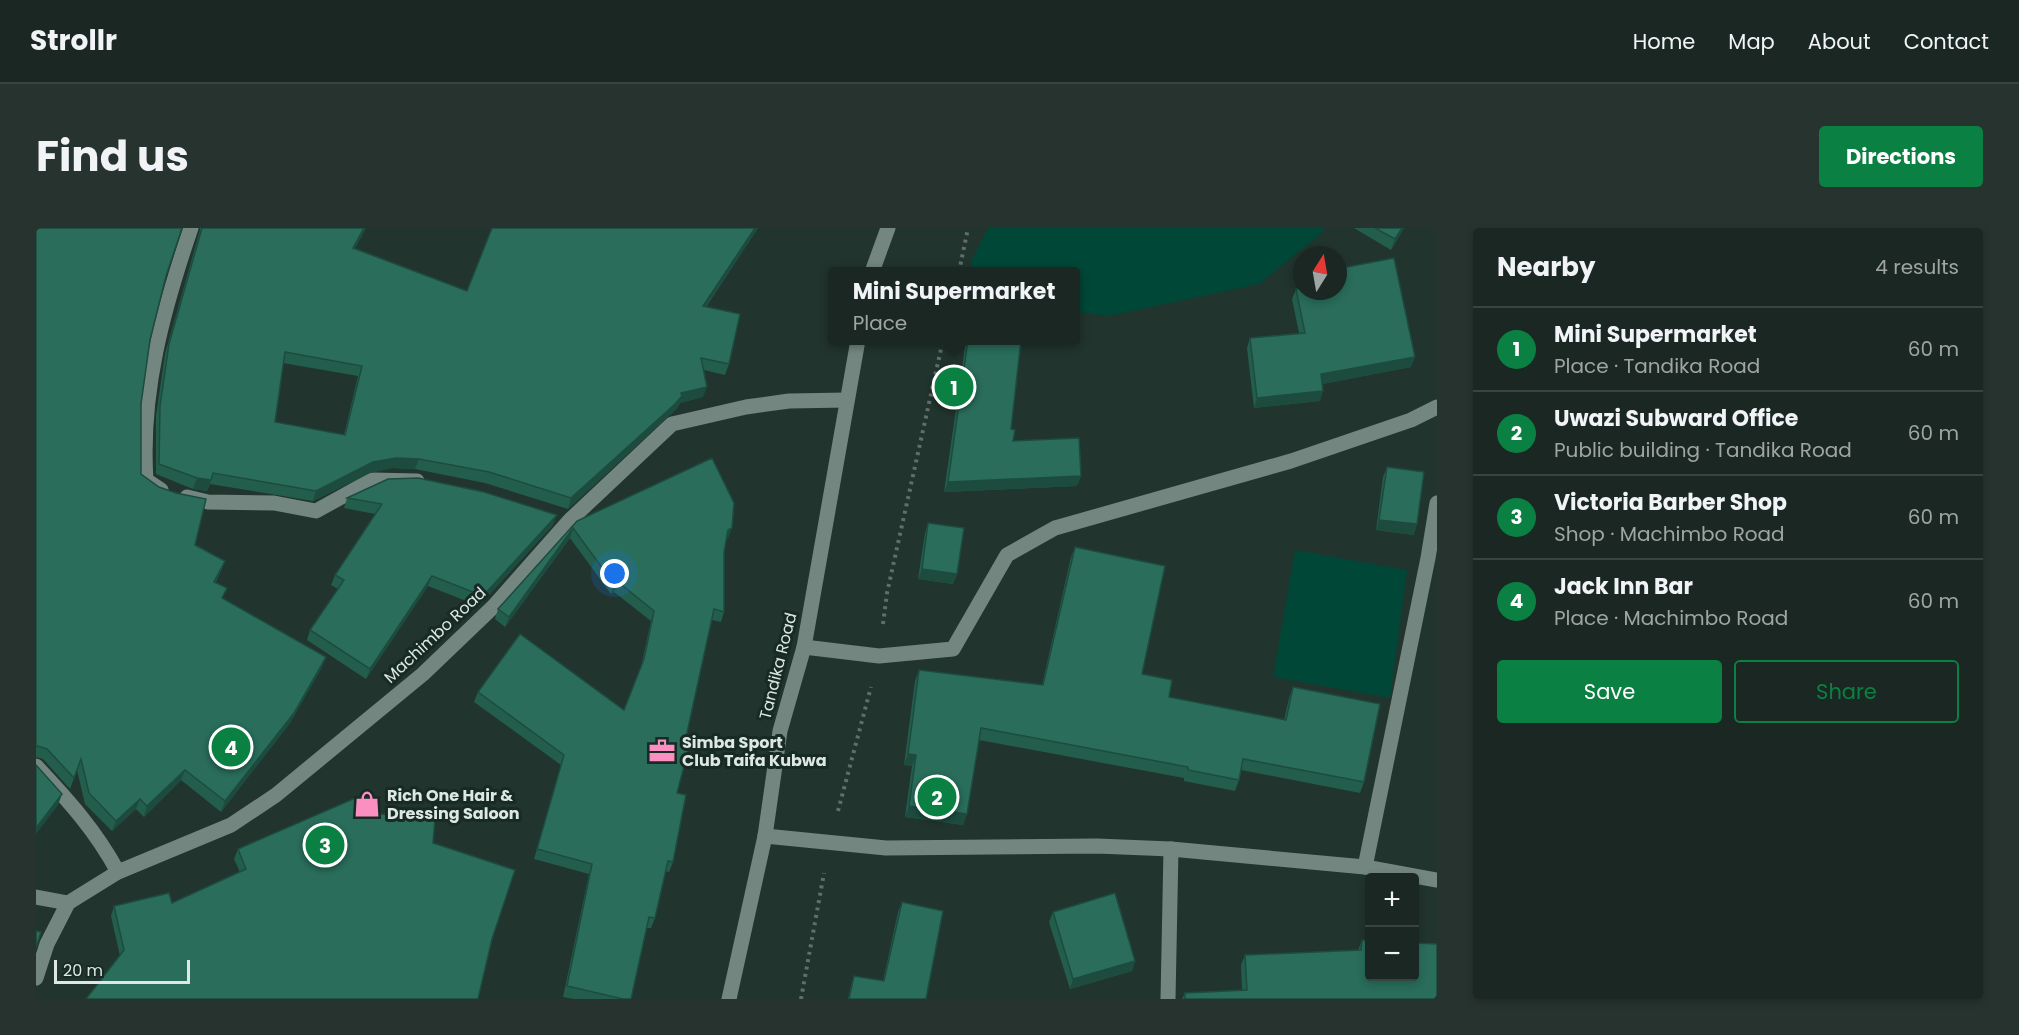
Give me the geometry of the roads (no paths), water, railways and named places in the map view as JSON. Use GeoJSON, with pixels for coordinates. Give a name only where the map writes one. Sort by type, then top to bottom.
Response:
{"type":"FeatureCollection","features":[{"type":"Feature","properties":{"kind":"street"},"geometry":{"type":"LineString","coordinates":[[191,228],[172,285],[154,352],[145,431],[146,480],[159,490],[208,502],[274,504],[316,511],[372,480],[394,478],[437,484]]}},
{"type":"Feature","properties":{"kind":"street"},"geometry":{"type":"LineString","coordinates":[[874,267],[888,228]]}},
{"type":"Feature","properties":{"kind":"street","name":"Tandika Road"},"geometry":{"type":"LineString","coordinates":[[729,999],[765,836],[780,731],[804,647],[857,345]]}},
{"type":"Feature","properties":{"kind":"street","name":"Machimbo Road"},"geometry":{"type":"LineString","coordinates":[[68,903],[118,872],[231,825],[276,795],[423,674],[494,606],[570,520],[672,424],[779,402],[847,400]]}},
{"type":"Feature","properties":{"kind":"street"},"geometry":{"type":"LineString","coordinates":[[804,647],[879,656],[953,649],[1007,555],[1055,528],[1291,461],[1411,420],[1437,407]]}},
{"type":"Feature","properties":{"kind":"street"},"geometry":{"type":"LineString","coordinates":[[1365,867],[1428,558],[1437,503]]}},
{"type":"Feature","properties":{"kind":"street"},"geometry":{"type":"LineString","coordinates":[[548,513],[570,520]]}},
{"type":"Feature","properties":{"kind":"street"},"geometry":{"type":"LineString","coordinates":[[36,766],[79,810],[102,841],[118,872]]}},
{"type":"Feature","properties":{"kind":"street"},"geometry":{"type":"LineString","coordinates":[[765,836],[886,848],[1097,846],[1172,849],[1365,867],[1437,880]]}},
{"type":"Feature","properties":{"kind":"street"},"geometry":{"type":"LineString","coordinates":[[1168,999],[1172,849]]}},
{"type":"Feature","properties":{"kind":"street"},"geometry":{"type":"LineString","coordinates":[[36,897],[68,903],[46,944],[36,978]]}},
{"type":"Feature","properties":{"kind":"place","name":"Mini Supermarket"},"geometry":{"type":"Point","coordinates":[954,387]}},
{"type":"Feature","properties":{"kind":"place","name":"Jack Inn Bar"},"geometry":{"type":"Point","coordinates":[231,747]}},
{"type":"Feature","properties":{"kind":"place","name":"Simba Sport Club Taifa Kubwa"},"geometry":{"type":"Point","coordinates":[662,751]}},
{"type":"Feature","properties":{"kind":"place","name":"Uwazi Subward Office"},"geometry":{"type":"Point","coordinates":[937,797]}},
{"type":"Feature","properties":{"kind":"place","name":"Rich One Hair & Dressing Saloon"},"geometry":{"type":"Point","coordinates":[367,804]}},
{"type":"Feature","properties":{"kind":"place","name":"Victoria Barber Shop"},"geometry":{"type":"Point","coordinates":[325,845]}}]}
